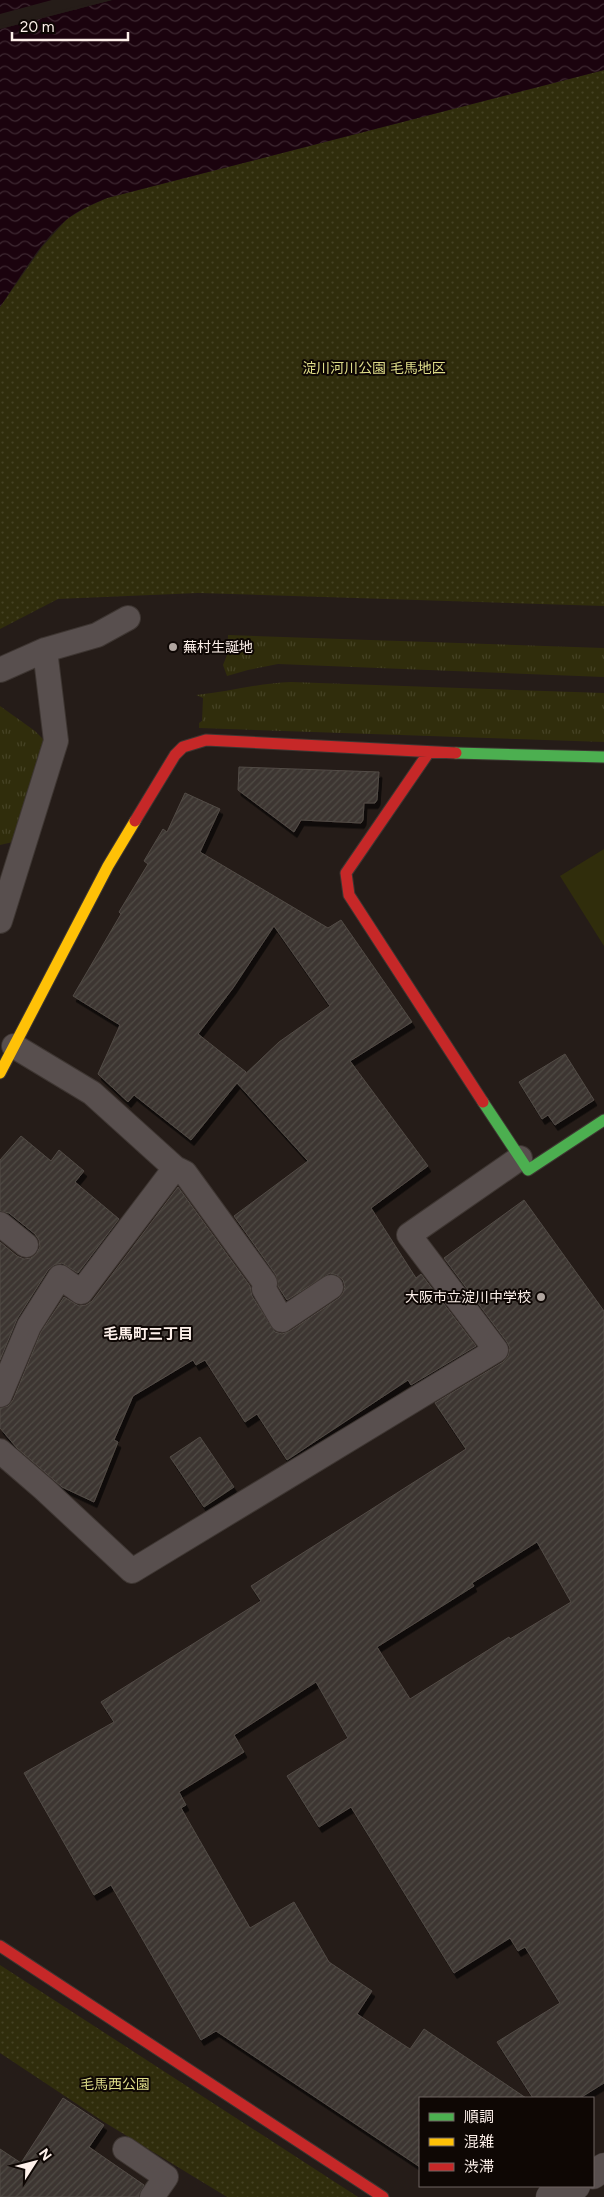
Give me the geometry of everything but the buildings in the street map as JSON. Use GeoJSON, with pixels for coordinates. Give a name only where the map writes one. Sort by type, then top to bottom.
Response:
{"type":"FeatureCollection","features":[{"type":"Feature","properties":{"kind":"street"},"geometry":{"type":"LineString","coordinates":[[0,1073],[108,866],[175,755],[183,747],[206,740],[429,752],[604,757]]}},
{"type":"Feature","properties":{"kind":"street"},"geometry":{"type":"LineString","coordinates":[[429,752],[346,873],[349,895],[528,1170],[604,1120]]}},
{"type":"Feature","properties":{"kind":"street"},"geometry":{"type":"LineString","coordinates":[[0,1946],[383,2197]]}},
{"type":"Feature","properties":{"kind":"street"},"geometry":{"type":"LineString","coordinates":[[550,2197],[574,2187]]}},
{"type":"Feature","properties":{"kind":"lane"},"geometry":{"type":"LineString","coordinates":[[0,670],[46,650],[97,635],[128,618]]}},
{"type":"Feature","properties":{"kind":"lane"},"geometry":{"type":"LineString","coordinates":[[0,919],[56,741],[46,650]]}},
{"type":"Feature","properties":{"kind":"lane"},"geometry":{"type":"LineString","coordinates":[[14,1046],[92,1093],[175,1168],[185,1172],[265,1283],[264,1289],[282,1320],[331,1288]]}},
{"type":"Feature","properties":{"kind":"lane"},"geometry":{"type":"LineString","coordinates":[[0,1452],[44,1489],[132,1572],[496,1350],[409,1235],[520,1158]]}},
{"type":"Feature","properties":{"kind":"lane"},"geometry":{"type":"LineString","coordinates":[[0,1395],[28,1326],[60,1277],[81,1292],[175,1168]]}},
{"type":"Feature","properties":{"kind":"lane"},"geometry":{"type":"LineString","coordinates":[[0,1224],[26,1245]]}},
{"type":"Feature","properties":{"kind":"lane"},"geometry":{"type":"LineString","coordinates":[[125,2149],[166,2177],[152,2197]]}},
{"type":"Feature","properties":{"kind":"green space","name":"淀川河川公園 毛馬地区"},"geometry":{"type":"Polygon","coordinates":[[[604,70],[604,606],[198,593],[58,599],[0,629],[0,307],[42,247],[67,219],[107,198],[604,70]]]}},
{"type":"Feature","properties":{"kind":"green space"},"geometry":{"type":"Polygon","coordinates":[[[228,635],[604,648],[604,677],[278,664],[227,676],[223,665],[227,655],[228,635]]]}},
{"type":"Feature","properties":{"kind":"green space"},"geometry":{"type":"Polygon","coordinates":[[[291,682],[604,693],[604,742],[199,728],[199,723],[202,721],[203,698],[196,695],[291,682]]]}},
{"type":"Feature","properties":{"kind":"green space"},"geometry":{"type":"Polygon","coordinates":[[[0,706],[35,731],[46,742],[13,842],[0,845],[0,706]]]}},
{"type":"Feature","properties":{"kind":"green space"},"geometry":{"type":"Polygon","coordinates":[[[604,849],[604,946],[560,876],[604,849]]]}},
{"type":"Feature","properties":{"kind":"green space","name":"毛馬西公園"},"geometry":{"type":"Polygon","coordinates":[[[0,1965],[358,2197],[227,2197],[104,2122],[0,2053],[0,1965]]]}},
{"type":"Feature","properties":{"kind":"water"},"geometry":{"type":"Polygon","coordinates":[[[0,0],[52,0],[0,14],[0,0]]]}},
{"type":"Feature","properties":{"kind":"water"},"geometry":{"type":"Polygon","coordinates":[[[112,0],[604,0],[604,70],[107,198],[76,213],[56,229],[30,261],[0,307],[0,29],[112,0]]]}},
{"type":"Feature","properties":{"kind":"pier"},"geometry":{"type":"Polygon","coordinates":[[[102,0],[112,0],[0,29],[0,26],[102,0]]]}},
{"type":"Feature","properties":{"kind":"traffic: fast"},"geometry":{"type":"LineString","coordinates":[[456,753],[604,757]]}},
{"type":"Feature","properties":{"kind":"traffic: fast"},"geometry":{"type":"LineString","coordinates":[[483,1102],[528,1170],[604,1120]]}},
{"type":"Feature","properties":{"kind":"traffic: slow"},"geometry":{"type":"LineString","coordinates":[[0,1073],[108,866],[135,821]]}},
{"type":"Feature","properties":{"kind":"traffic: jam"},"geometry":{"type":"LineString","coordinates":[[135,821],[175,755],[183,747],[206,740],[456,753]]}},
{"type":"Feature","properties":{"kind":"traffic: jam"},"geometry":{"type":"LineString","coordinates":[[429,752],[346,873],[349,895],[483,1102]]}},
{"type":"Feature","properties":{"kind":"traffic: jam"},"geometry":{"type":"LineString","coordinates":[[0,1946],[383,2197]]}},
{"type":"Feature","properties":{"kind":"place","name":"蕪村生誕地"},"geometry":{"type":"Point","coordinates":[173,647]}},
{"type":"Feature","properties":{"kind":"place","name":"大阪市立淀川中学校"},"geometry":{"type":"Point","coordinates":[541,1297]}},
{"type":"Feature","properties":{"kind":"district","name":"毛馬町三丁目"},"geometry":{"type":"Point","coordinates":[148,1334]}}]}
